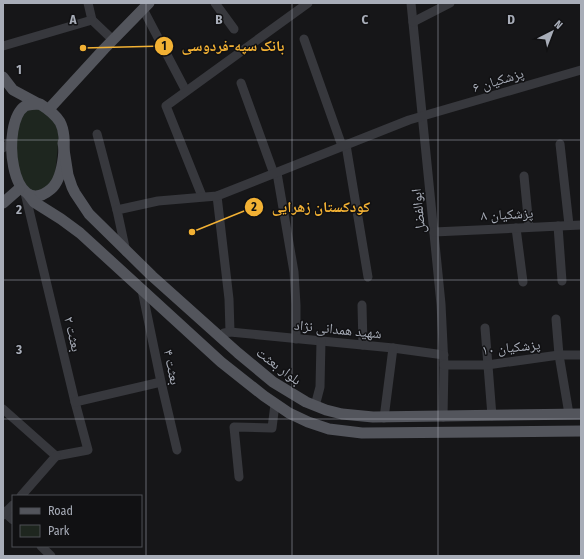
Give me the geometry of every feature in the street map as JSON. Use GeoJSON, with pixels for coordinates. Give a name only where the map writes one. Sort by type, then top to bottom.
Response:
{"type":"FeatureCollection","features":[{"type":"Feature","properties":{"kind":"main road"},"geometry":{"type":"LineString","coordinates":[[44,107],[146,6]]}},
{"type":"Feature","properties":{"kind":"main road"},"geometry":{"type":"LineString","coordinates":[[3,78],[13,90],[44,107],[60,122],[64,143],[61,171],[57,182],[51,189],[38,196],[24,192],[3,203]]}},
{"type":"Feature","properties":{"kind":"main road"},"geometry":{"type":"LineString","coordinates":[[44,107],[29,105],[19,110],[13,119],[5,147],[10,170],[24,192],[34,202],[80,233],[247,384],[289,413],[313,424],[340,431],[362,434],[581,431]]}},
{"type":"Feature","properties":{"kind":"main road","name":"بلوار بعثت"},"geometry":{"type":"LineString","coordinates":[[64,143],[68,175],[75,193],[89,214],[126,252],[216,334],[259,372],[297,398],[315,406],[342,414],[360,417],[384,418],[581,414]]}},
{"type":"Feature","properties":{"kind":"street"},"geometry":{"type":"LineString","coordinates":[[88,3],[92,20],[113,40]]}},
{"type":"Feature","properties":{"kind":"street"},"geometry":{"type":"LineString","coordinates":[[215,3],[234,29]]}},
{"type":"Feature","properties":{"kind":"street"},"geometry":{"type":"LineString","coordinates":[[202,196],[166,106],[308,3]]}},
{"type":"Feature","properties":{"kind":"street","name":"ابوالفضل"},"geometry":{"type":"LineString","coordinates":[[411,3],[441,304],[444,355],[443,417]]}},
{"type":"Feature","properties":{"kind":"street"},"geometry":{"type":"LineString","coordinates":[[413,22],[450,3]]}},
{"type":"Feature","properties":{"kind":"street"},"geometry":{"type":"LineString","coordinates":[[146,6],[186,91]]}},
{"type":"Feature","properties":{"kind":"street"},"geometry":{"type":"LineString","coordinates":[[3,46],[92,20]]}},
{"type":"Feature","properties":{"kind":"street"},"geometry":{"type":"LineString","coordinates":[[304,39],[344,146],[368,277]]}},
{"type":"Feature","properties":{"kind":"street","name":"پزشکیان ۶"},"geometry":{"type":"LineString","coordinates":[[217,196],[409,120],[581,70]]}},
{"type":"Feature","properties":{"kind":"street"},"geometry":{"type":"LineString","coordinates":[[241,83],[276,173],[294,272],[296,338]]}},
{"type":"Feature","properties":{"kind":"street"},"geometry":{"type":"LineString","coordinates":[[97,134],[117,210],[126,252]]}},
{"type":"Feature","properties":{"kind":"street"},"geometry":{"type":"LineString","coordinates":[[560,144],[569,225]]}},
{"type":"Feature","properties":{"kind":"street"},"geometry":{"type":"LineString","coordinates":[[524,176],[529,227]]}},
{"type":"Feature","properties":{"kind":"street","name":"بعثت ۲"},"geometry":{"type":"LineString","coordinates":[[24,192],[88,450],[56,456]]}},
{"type":"Feature","properties":{"kind":"street"},"geometry":{"type":"LineString","coordinates":[[117,210],[158,201],[202,196],[217,196],[229,299],[230,332]]}},
{"type":"Feature","properties":{"kind":"street","name":"پزشکیان ۸"},"geometry":{"type":"LineString","coordinates":[[434,232],[581,224]]}},
{"type":"Feature","properties":{"kind":"street"},"geometry":{"type":"LineString","coordinates":[[558,226],[562,281]]}},
{"type":"Feature","properties":{"kind":"street"},"geometry":{"type":"LineString","coordinates":[[516,228],[523,282]]}},
{"type":"Feature","properties":{"kind":"street","name":"بعثت ۴"},"geometry":{"type":"LineString","coordinates":[[142,290],[177,450]]}},
{"type":"Feature","properties":{"kind":"street"},"geometry":{"type":"LineString","coordinates":[[362,305],[363,345]]}},
{"type":"Feature","properties":{"kind":"street"},"geometry":{"type":"LineString","coordinates":[[556,319],[559,355],[569,414]]}},
{"type":"Feature","properties":{"kind":"street"},"geometry":{"type":"LineString","coordinates":[[485,328],[492,416]]}},
{"type":"Feature","properties":{"kind":"street","name":"شهید همدانی نژاد"},"geometry":{"type":"LineString","coordinates":[[216,334],[230,332],[296,338],[444,355]]}},
{"type":"Feature","properties":{"kind":"street"},"geometry":{"type":"LineString","coordinates":[[315,406],[320,387],[321,341]]}},
{"type":"Feature","properties":{"kind":"street"},"geometry":{"type":"LineString","coordinates":[[384,418],[393,348]]}},
{"type":"Feature","properties":{"kind":"street","name":"پزشکیان ۱۰"},"geometry":{"type":"LineString","coordinates":[[444,365],[487,365],[559,355],[581,355]]}},
{"type":"Feature","properties":{"kind":"street"},"geometry":{"type":"LineString","coordinates":[[75,402],[161,382]]}},
{"type":"Feature","properties":{"kind":"street"},"geometry":{"type":"LineString","coordinates":[[239,477],[234,427],[272,428],[275,404]]}},
{"type":"Feature","properties":{"kind":"street"},"geometry":{"type":"LineString","coordinates":[[3,409],[56,456],[22,495]]}},
{"type":"Feature","properties":{"kind":"street"},"geometry":{"type":"LineString","coordinates":[[12,506],[4,513],[12,519]]}},
{"type":"Feature","properties":{"kind":"street"},"geometry":{"type":"LineString","coordinates":[[42,547],[51,556]]}},
{"type":"Feature","properties":{"kind":"green space"},"geometry":{"type":"Polygon","coordinates":[[[39,108],[54,119],[59,135],[55,175],[50,185],[38,191],[30,190],[22,183],[13,162],[16,123],[22,112],[39,108]]]}},
{"type":"Feature","properties":{"kind":"place","name":"بانک سپه-فردوسی"},"geometry":{"type":"Point","coordinates":[83,48]}},
{"type":"Feature","properties":{"kind":"place","name":"کودکستان زهرایی"},"geometry":{"type":"Point","coordinates":[192,232]}}]}
